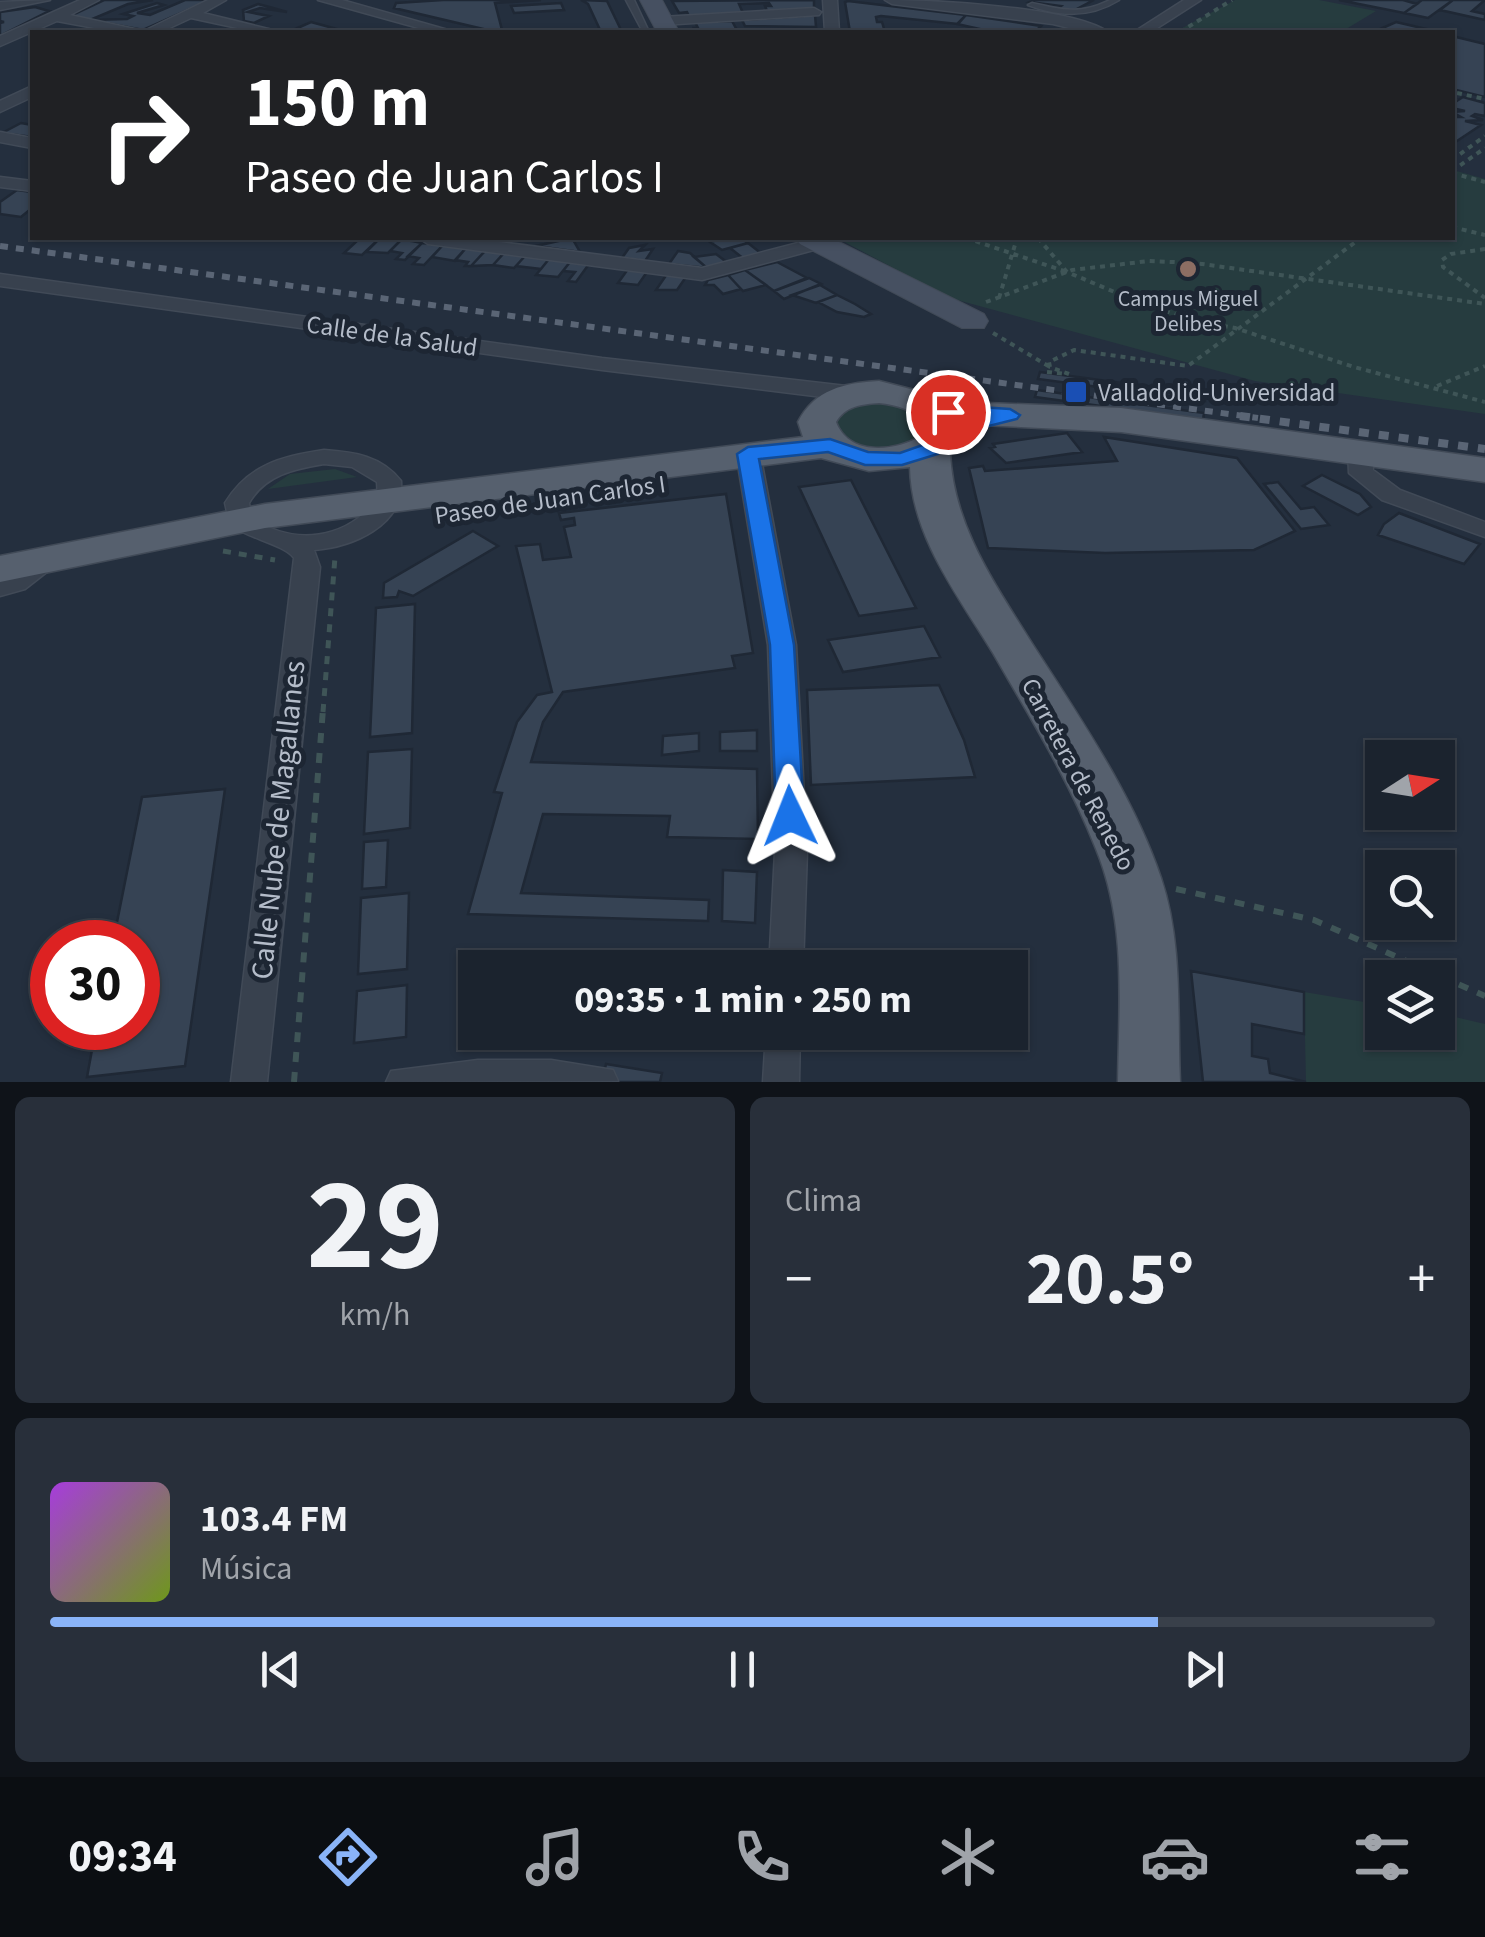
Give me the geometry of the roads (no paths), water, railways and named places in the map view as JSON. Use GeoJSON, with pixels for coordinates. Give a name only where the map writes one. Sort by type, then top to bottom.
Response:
{"type":"FeatureCollection","features":[{"type":"Feature","properties":{"kind":"main road"},"geometry":{"type":"LineString","coordinates":[[934,445],[903,395],[855,394],[826,406],[822,428],[852,456],[879,460],[934,445],[968,424],[1010,415],[1121,420],[1485,470]]}},
{"type":"Feature","properties":{"kind":"main road","name":"Paseo de Juan Carlos I"},"geometry":{"type":"LineString","coordinates":[[390,490],[748,454],[822,428]]}},
{"type":"Feature","properties":{"kind":"main road","name":"Paseo de Juan Carlos I"},"geometry":{"type":"LineString","coordinates":[[0,569],[390,490],[822,428]]}},
{"type":"Feature","properties":{"kind":"main road","name":"Carretera de Renedo"},"geometry":{"type":"LineString","coordinates":[[934,445],[952,548],[1043,700],[1117,838],[1134,879],[1147,938],[1149,1082]]}},
{"type":"Feature","properties":{"kind":"main road","name":"Paseo de Juan Carlos I"},"geometry":{"type":"LineString","coordinates":[[0,552],[231,524]]}},
{"type":"Feature","properties":{"kind":"street"},"geometry":{"type":"LineString","coordinates":[[0,6],[43,0]]}},
{"type":"Feature","properties":{"kind":"street"},"geometry":{"type":"LineString","coordinates":[[33,30],[92,0]]}},
{"type":"Feature","properties":{"kind":"street"},"geometry":{"type":"LineString","coordinates":[[154,30],[219,0]]}},
{"type":"Feature","properties":{"kind":"street"},"geometry":{"type":"LineString","coordinates":[[332,2],[394,0]]}},
{"type":"Feature","properties":{"kind":"street"},"geometry":{"type":"LineString","coordinates":[[651,0],[658,30],[814,12]]}},
{"type":"Feature","properties":{"kind":"street"},"geometry":{"type":"LineString","coordinates":[[830,0],[832,30]]}},
{"type":"Feature","properties":{"kind":"street"},"geometry":{"type":"LineString","coordinates":[[892,0],[1053,20],[1093,30]]}},
{"type":"Feature","properties":{"kind":"street"},"geometry":{"type":"LineString","coordinates":[[1144,30],[1194,0]]}},
{"type":"Feature","properties":{"kind":"street"},"geometry":{"type":"LineString","coordinates":[[332,2],[440,30]]}},
{"type":"Feature","properties":{"kind":"street"},"geometry":{"type":"LineString","coordinates":[[190,14],[265,30]]}},
{"type":"Feature","properties":{"kind":"street"},"geometry":{"type":"LineString","coordinates":[[56,17],[126,30]]}},
{"type":"Feature","properties":{"kind":"street"},"geometry":{"type":"LineString","coordinates":[[5,46],[30,32]]}},
{"type":"Feature","properties":{"kind":"street"},"geometry":{"type":"LineString","coordinates":[[0,106],[29,94]]}},
{"type":"Feature","properties":{"kind":"street"},"geometry":{"type":"LineString","coordinates":[[0,137],[30,143]]}},
{"type":"Feature","properties":{"kind":"street"},"geometry":{"type":"LineString","coordinates":[[0,182],[30,186]]}},
{"type":"Feature","properties":{"kind":"street"},"geometry":{"type":"LineString","coordinates":[[444,240],[702,274],[814,240],[964,316]]}},
{"type":"Feature","properties":{"kind":"street"},"geometry":{"type":"LineString","coordinates":[[509,248],[548,240]]}},
{"type":"Feature","properties":{"kind":"street","name":"Calle de la Salud"},"geometry":{"type":"LineString","coordinates":[[0,280],[784,388],[855,394]]}},
{"type":"Feature","properties":{"kind":"street"},"geometry":{"type":"LineString","coordinates":[[784,388],[812,400],[822,428]]}},
{"type":"Feature","properties":{"kind":"street"},"geometry":{"type":"LineString","coordinates":[[1360,452],[1360,472],[1392,495],[1485,530]]}},
{"type":"Feature","properties":{"kind":"street"},"geometry":{"type":"LineString","coordinates":[[748,454],[782,645],[791,851],[787,950]]}},
{"type":"Feature","properties":{"kind":"street"},"geometry":{"type":"LineString","coordinates":[[231,524],[259,537],[323,550],[374,520],[390,490]]}},
{"type":"Feature","properties":{"kind":"street","name":"Calle Nube de Magallanes"},"geometry":{"type":"LineString","coordinates":[[249,1082],[323,550]]}},
{"type":"Feature","properties":{"kind":"street","name":"Paseo de Juan Carlos I"},"geometry":{"type":"LineString","coordinates":[[0,588],[16,584],[48,559]]}},
{"type":"Feature","properties":{"kind":"street"},"geometry":{"type":"LineString","coordinates":[[780,1082],[782,1050]]}},
{"type":"Feature","properties":{"kind":"street"},"geometry":{"type":"LineString","coordinates":[[404,1082],[488,1073],[557,1073],[600,1081]]}},
{"type":"Feature","properties":{"kind":"lane"},"geometry":{"type":"LineString","coordinates":[[630,0],[658,30]]}},
{"type":"Feature","properties":{"kind":"lane"},"geometry":{"type":"LineString","coordinates":[[1032,5],[1084,14],[1115,0]]}},
{"type":"Feature","properties":{"kind":"railway"},"geometry":{"type":"LineString","coordinates":[[0,246],[1258,418]]}},
{"type":"Feature","properties":{"kind":"railway"},"geometry":{"type":"LineString","coordinates":[[1240,416],[1485,449]]}},
{"type":"Feature","properties":{"kind":"place","name":"Campus Miguel Delibes"},"geometry":{"type":"Point","coordinates":[1188,269]}},
{"type":"Feature","properties":{"kind":"place","name":"Valladolid-Universidad"},"geometry":{"type":"Point","coordinates":[1076,392]}}]}
